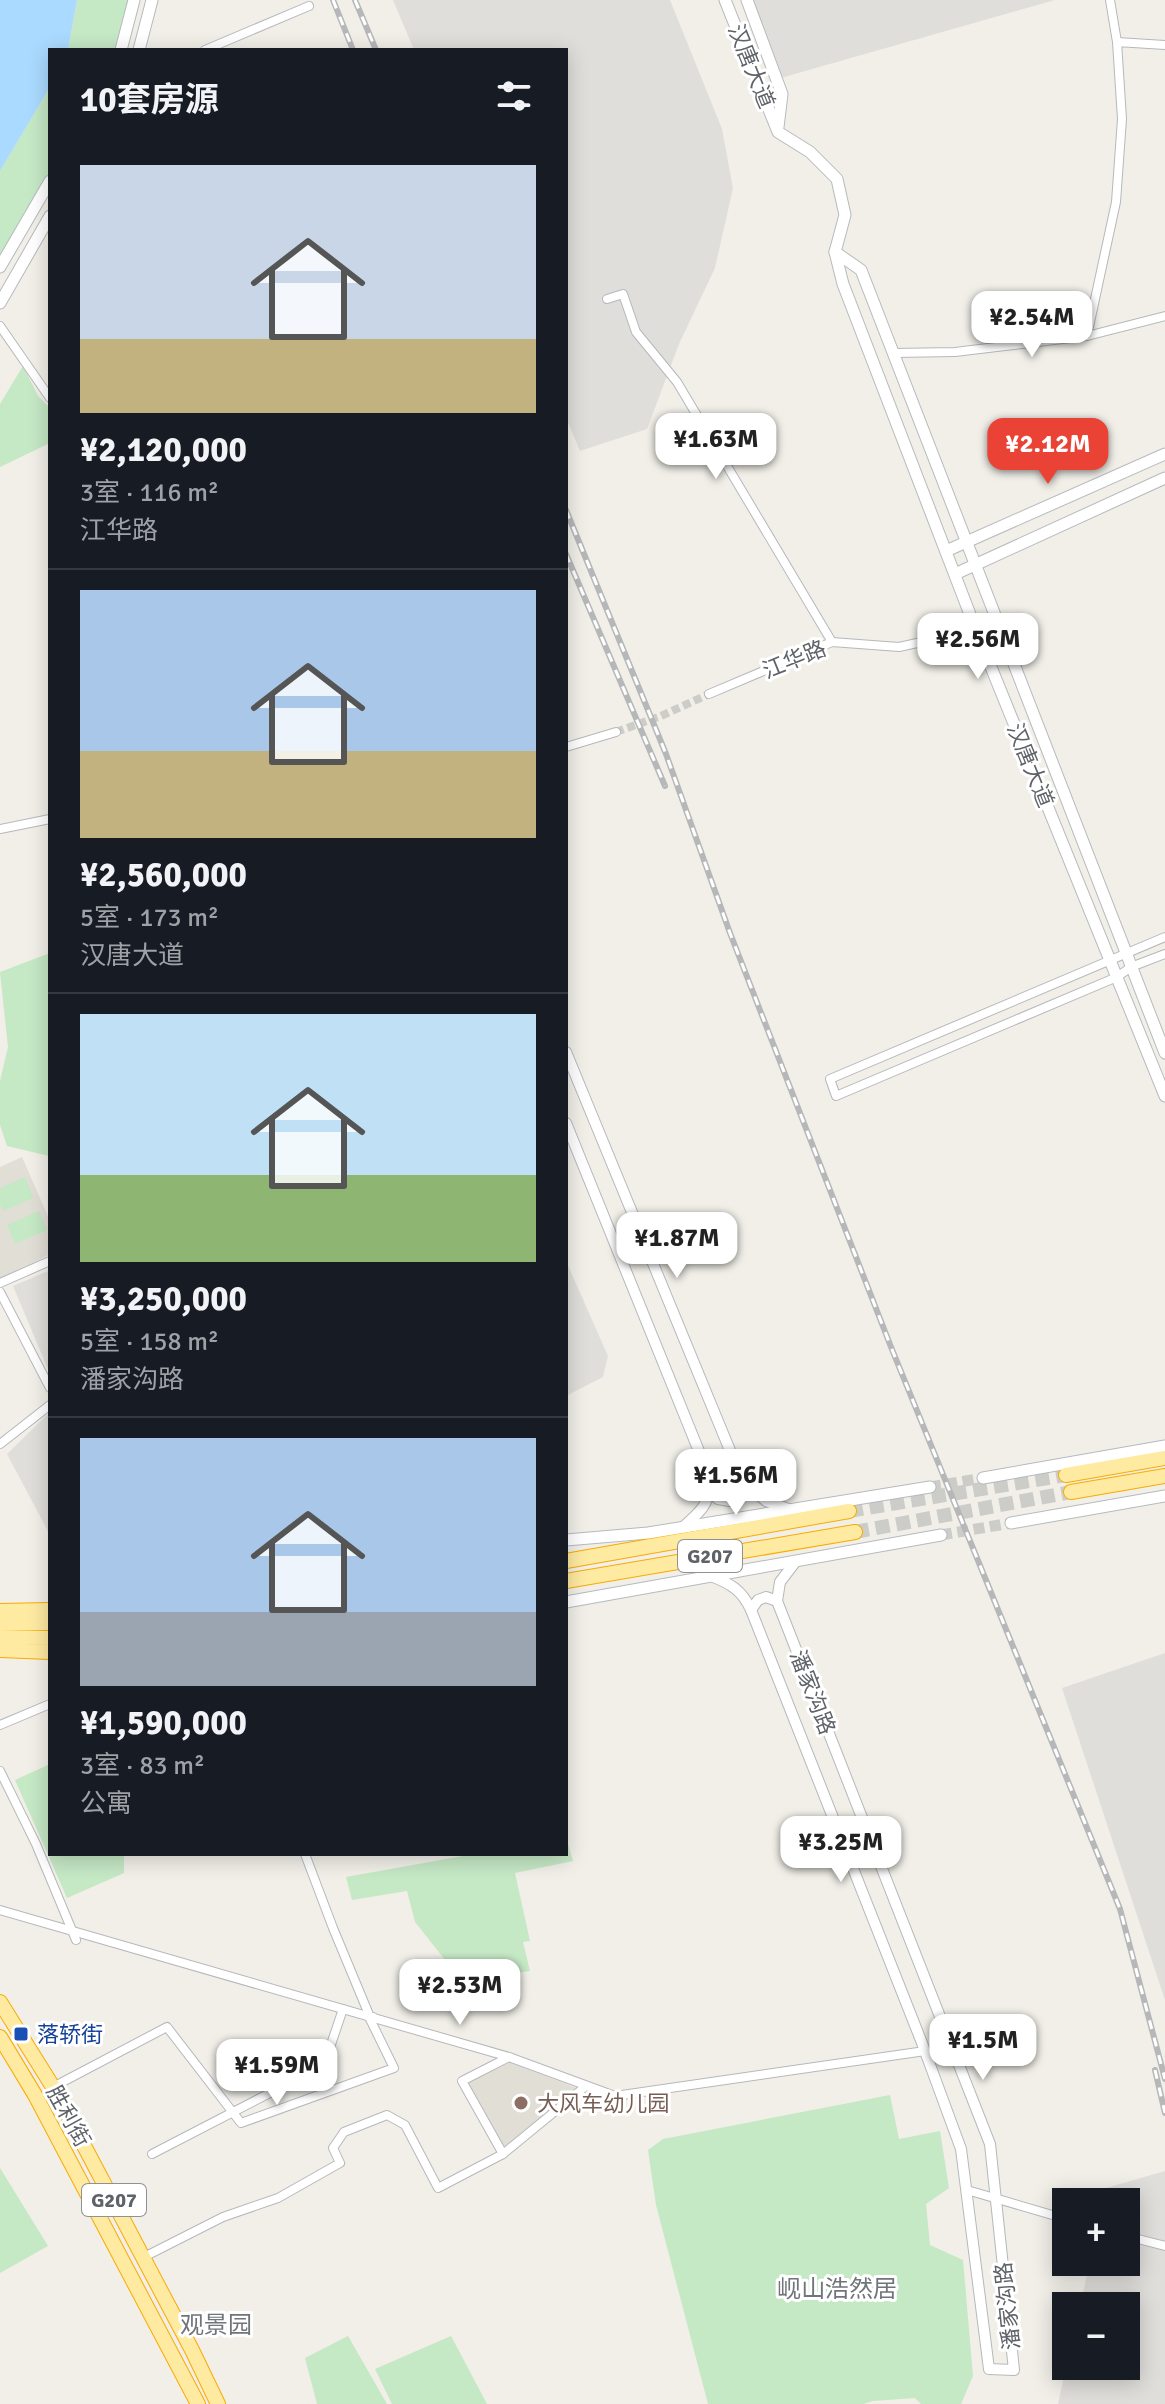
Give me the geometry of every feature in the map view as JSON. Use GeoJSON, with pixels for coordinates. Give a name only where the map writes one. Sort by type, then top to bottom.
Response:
{"type":"FeatureCollection","features":[{"type":"Feature","properties":{"kind":"highway"},"geometry":{"type":"LineString","coordinates":[[1066,1475],[1165,1458]]}},
{"type":"Feature","properties":{"kind":"highway"},"geometry":{"type":"LineString","coordinates":[[1071,1492],[1165,1476]]}},
{"type":"Feature","properties":{"kind":"highway","name":"G207"},"geometry":{"type":"LineString","coordinates":[[568,1561],[849,1511]]}},
{"type":"Feature","properties":{"kind":"highway","name":"G207"},"geometry":{"type":"LineString","coordinates":[[568,1581],[855,1532]]}},
{"type":"Feature","properties":{"kind":"highway"},"geometry":{"type":"LineString","coordinates":[[0,1611],[48,1610]]}},
{"type":"Feature","properties":{"kind":"highway"},"geometry":{"type":"LineString","coordinates":[[0,1623],[48,1623]]}},
{"type":"Feature","properties":{"kind":"highway"},"geometry":{"type":"LineString","coordinates":[[0,1637],[48,1638]]}},
{"type":"Feature","properties":{"kind":"highway"},"geometry":{"type":"LineString","coordinates":[[0,1650],[48,1652]]}},
{"type":"Feature","properties":{"kind":"highway","name":"胜利街"},"geometry":{"type":"LineString","coordinates":[[0,2002],[53,2087],[218,2404]]}},
{"type":"Feature","properties":{"kind":"highway","name":"胜利街"},"geometry":{"type":"LineString","coordinates":[[0,2037],[35,2095],[198,2404]]}},
{"type":"Feature","properties":{"kind":"main road"},"geometry":{"type":"LineString","coordinates":[[122,48],[134,0]]}},
{"type":"Feature","properties":{"kind":"main road"},"geometry":{"type":"LineString","coordinates":[[140,48],[152,0]]}},
{"type":"Feature","properties":{"kind":"main road","name":"汉唐大道"},"geometry":{"type":"LineString","coordinates":[[725,0],[778,132],[810,152],[837,179],[845,215],[835,252],[843,284],[976,630],[1165,1096]]}},
{"type":"Feature","properties":{"kind":"main road","name":"汉唐大道"},"geometry":{"type":"LineString","coordinates":[[747,0],[782,94],[778,132]]}},
{"type":"Feature","properties":{"kind":"main road"},"geometry":{"type":"LineString","coordinates":[[0,267],[48,184]]}},
{"type":"Feature","properties":{"kind":"main road"},"geometry":{"type":"LineString","coordinates":[[0,303],[48,219]]}},
{"type":"Feature","properties":{"kind":"main road","name":"汉唐大道"},"geometry":{"type":"LineString","coordinates":[[835,252],[861,270],[1165,1053]]}},
{"type":"Feature","properties":{"kind":"main road"},"geometry":{"type":"LineString","coordinates":[[946,551],[1165,454]]}},
{"type":"Feature","properties":{"kind":"main road"},"geometry":{"type":"LineString","coordinates":[[955,574],[1165,478]]}},
{"type":"Feature","properties":{"kind":"main road"},"geometry":{"type":"LineString","coordinates":[[983,1478],[1165,1446]]}},
{"type":"Feature","properties":{"kind":"main road"},"geometry":{"type":"LineString","coordinates":[[568,1540],[648,1533],[930,1487]]}},
{"type":"Feature","properties":{"kind":"main road"},"geometry":{"type":"LineString","coordinates":[[1011,1523],[1165,1496]]}},
{"type":"Feature","properties":{"kind":"main road"},"geometry":{"type":"LineString","coordinates":[[568,1602],[941,1535]]}},
{"type":"Feature","properties":{"kind":"main road"},"geometry":{"type":"LineString","coordinates":[[647,1567],[651,1587]]}},
{"type":"Feature","properties":{"kind":"street"},"geometry":{"type":"LineString","coordinates":[[1087,336],[1116,202],[1122,119],[1117,42],[1110,0]]}},
{"type":"Feature","properties":{"kind":"street"},"geometry":{"type":"LineString","coordinates":[[210,48],[309,6]]}},
{"type":"Feature","properties":{"kind":"street"},"geometry":{"type":"LineString","coordinates":[[1117,42],[1165,45]]}},
{"type":"Feature","properties":{"kind":"street"},"geometry":{"type":"LineString","coordinates":[[607,299],[623,294],[636,332],[677,382],[832,642]]}},
{"type":"Feature","properties":{"kind":"street"},"geometry":{"type":"LineString","coordinates":[[893,353],[955,352],[1087,336],[1165,316]]}},
{"type":"Feature","properties":{"kind":"street"},"geometry":{"type":"LineString","coordinates":[[0,326],[48,395]]}},
{"type":"Feature","properties":{"kind":"street","name":"江华路"},"geometry":{"type":"LineString","coordinates":[[709,694],[832,642],[899,647],[976,630]]}},
{"type":"Feature","properties":{"kind":"street"},"geometry":{"type":"LineString","coordinates":[[568,746],[616,732]]}},
{"type":"Feature","properties":{"kind":"street"},"geometry":{"type":"LineString","coordinates":[[0,829],[48,819]]}},
{"type":"Feature","properties":{"kind":"street"},"geometry":{"type":"LineString","coordinates":[[1165,937],[830,1079],[836,1096],[1165,954]]}},
{"type":"Feature","properties":{"kind":"street"},"geometry":{"type":"LineString","coordinates":[[568,1057],[743,1482],[766,1501],[791,1510]]}},
{"type":"Feature","properties":{"kind":"street"},"geometry":{"type":"LineString","coordinates":[[568,1128],[707,1471],[710,1491],[704,1508],[683,1527]]}},
{"type":"Feature","properties":{"kind":"street"},"geometry":{"type":"LineString","coordinates":[[0,1283],[48,1262]]}},
{"type":"Feature","properties":{"kind":"street"},"geometry":{"type":"LineString","coordinates":[[0,1292],[48,1384]]}},
{"type":"Feature","properties":{"kind":"street"},"geometry":{"type":"LineString","coordinates":[[0,1444],[48,1407]]}},
{"type":"Feature","properties":{"kind":"street"},"geometry":{"type":"LineString","coordinates":[[710,1491],[718,1499],[730,1501],[741,1494],[743,1482]]}},
{"type":"Feature","properties":{"kind":"street"},"geometry":{"type":"LineString","coordinates":[[751,1610],[758,1600],[766,1597],[777,1601],[780,1582],[796,1561]]}},
{"type":"Feature","properties":{"kind":"street","name":"潘家沟路"},"geometry":{"type":"LineString","coordinates":[[711,1576],[733,1585],[745,1595],[925,2051],[961,2149],[989,2369],[1014,2370],[990,2144],[777,1601]]}},
{"type":"Feature","properties":{"kind":"street"},"geometry":{"type":"LineString","coordinates":[[0,1725],[48,1705]]}},
{"type":"Feature","properties":{"kind":"street"},"geometry":{"type":"LineString","coordinates":[[0,1771],[36,1844],[74,1936]]}},
{"type":"Feature","properties":{"kind":"street"},"geometry":{"type":"LineString","coordinates":[[306,1856],[370,2017],[509,2057],[615,2096],[925,2051]]}},
{"type":"Feature","properties":{"kind":"street"},"geometry":{"type":"LineString","coordinates":[[0,1910],[74,1936],[381,2020]]}},
{"type":"Feature","properties":{"kind":"street"},"geometry":{"type":"LineString","coordinates":[[152,2154],[324,2065],[343,2009]]}},
{"type":"Feature","properties":{"kind":"street"},"geometry":{"type":"LineString","coordinates":[[53,2087],[167,2027],[241,2123],[394,2068],[369,2017]]}},
{"type":"Feature","properties":{"kind":"street"},"geometry":{"type":"LineString","coordinates":[[503,2154],[462,2081],[509,2057]]}},
{"type":"Feature","properties":{"kind":"street"},"geometry":{"type":"LineString","coordinates":[[144,2257],[223,2217],[278,2198],[340,2163],[333,2148],[344,2132],[387,2115],[405,2125],[438,2188],[503,2154],[586,2086]]}},
{"type":"Feature","properties":{"kind":"street"},"geometry":{"type":"LineString","coordinates":[[967,2190],[1052,2215]]}},
{"type":"Feature","properties":{"kind":"street"},"geometry":{"type":"LineString","coordinates":[[1140,2240],[1165,2246]]}},
{"type":"Feature","properties":{"kind":"shaded area"},"geometry":{"type":"Polygon","coordinates":[[[393,0],[670,0],[722,129],[733,188],[715,268],[679,344],[647,429],[580,451],[568,423],[568,48],[413,48],[393,0]]]}},
{"type":"Feature","properties":{"kind":"shaded area"},"geometry":{"type":"Polygon","coordinates":[[[747,0],[1055,0],[777,79],[747,0]]]}},
{"type":"Feature","properties":{"kind":"shaded area"},"geometry":{"type":"Polygon","coordinates":[[[22,1157],[48,1216],[48,1255],[0,1281],[0,1167],[22,1157]]]}},
{"type":"Feature","properties":{"kind":"shaded area"},"geometry":{"type":"Polygon","coordinates":[[[568,1266],[608,1356],[603,1377],[568,1395],[568,1266]]]}},
{"type":"Feature","properties":{"kind":"shaded area"},"geometry":{"type":"Polygon","coordinates":[[[48,1271],[48,1369],[13,1286],[48,1271]]]}},
{"type":"Feature","properties":{"kind":"shaded area"},"geometry":{"type":"Polygon","coordinates":[[[48,1414],[48,1531],[7,1454],[48,1414]]]}},
{"type":"Feature","properties":{"kind":"shaded area"},"geometry":{"type":"Polygon","coordinates":[[[1165,1653],[1165,2000],[1062,1688],[1165,1653]]]}},
{"type":"Feature","properties":{"kind":"shaded area","name":"大风车幼儿园"},"geometry":{"type":"Polygon","coordinates":[[[510,2062],[579,2089],[504,2147],[468,2082],[510,2062]]]}},
{"type":"Feature","properties":{"kind":"shaded area"},"geometry":{"type":"Polygon","coordinates":[[[1165,2171],[1165,2404],[1058,2404],[1063,2380],[1140,2380],[1140,2292],[1083,2292],[1087,2276],[1140,2276],[1140,2188],[1106,2188],[1165,2171]]]}},
{"type":"Feature","properties":{"kind":"green space"},"geometry":{"type":"Polygon","coordinates":[[[77,0],[134,0],[122,48],[68,48],[77,0]]]}},
{"type":"Feature","properties":{"kind":"green space"},"geometry":{"type":"Polygon","coordinates":[[[48,90],[48,184],[0,267],[0,171],[48,90]]]}},
{"type":"Feature","properties":{"kind":"green space"},"geometry":{"type":"Polygon","coordinates":[[[23,366],[38,396],[48,406],[48,444],[0,467],[0,404],[23,366]]]}},
{"type":"Feature","properties":{"kind":"green space"},"geometry":{"type":"Polygon","coordinates":[[[48,954],[48,1156],[7,1146],[0,1125],[0,1081],[8,1047],[0,972],[48,954]]]}},
{"type":"Feature","properties":{"kind":"green space"},"geometry":{"type":"Polygon","coordinates":[[[25,1177],[33,1198],[3,1211],[0,1188],[25,1177]]]}},
{"type":"Feature","properties":{"kind":"green space"},"geometry":{"type":"Polygon","coordinates":[[[39,1211],[47,1230],[15,1244],[7,1225],[39,1211]]]}},
{"type":"Feature","properties":{"kind":"green space"},"geometry":{"type":"Polygon","coordinates":[[[48,1765],[48,1855],[15,1780],[48,1765]]]}},
{"type":"Feature","properties":{"kind":"green space"},"geometry":{"type":"Polygon","coordinates":[[[568,1844],[573,1861],[515,1873],[530,1941],[523,1942],[530,1971],[488,1977],[492,2002],[447,1982],[446,1961],[415,1922],[407,1891],[352,1900],[346,1877],[463,1856],[568,1856],[568,1844]]]}},
{"type":"Feature","properties":{"kind":"green space"},"geometry":{"type":"Polygon","coordinates":[[[48,1856],[124,1856],[124,1873],[67,1898],[48,1856]]]}},
{"type":"Feature","properties":{"kind":"green space"},"geometry":{"type":"Polygon","coordinates":[[[890,2095],[899,2139],[940,2131],[949,2188],[926,2204],[930,2245],[963,2260],[973,2376],[961,2404],[921,2404],[915,2398],[863,2404],[708,2404],[656,2205],[648,2150],[663,2139],[890,2095]]]}},
{"type":"Feature","properties":{"kind":"green space"},"geometry":{"type":"Polygon","coordinates":[[[0,2168],[48,2246],[0,2273],[0,2168]]]}},
{"type":"Feature","properties":{"kind":"green space"},"geometry":{"type":"Polygon","coordinates":[[[348,2336],[387,2404],[317,2404],[305,2358],[348,2336]]]}},
{"type":"Feature","properties":{"kind":"green space"},"geometry":{"type":"Polygon","coordinates":[[[451,2336],[487,2404],[392,2404],[375,2369],[451,2336]]]}},
{"type":"Feature","properties":{"kind":"water"},"geometry":{"type":"Polygon","coordinates":[[[0,0],[77,0],[68,48],[48,48],[48,90],[0,171],[0,0]]]}},
{"type":"Feature","properties":{"kind":"tunnel"},"geometry":{"type":"LineString","coordinates":[[616,732],[709,694]]}},
{"type":"Feature","properties":{"kind":"tunnel"},"geometry":{"type":"LineString","coordinates":[[849,1511],[1066,1475]]}},
{"type":"Feature","properties":{"kind":"tunnel"},"geometry":{"type":"LineString","coordinates":[[930,1487],[983,1478]]}},
{"type":"Feature","properties":{"kind":"tunnel"},"geometry":{"type":"LineString","coordinates":[[855,1532],[1071,1492]]}},
{"type":"Feature","properties":{"kind":"tunnel"},"geometry":{"type":"LineString","coordinates":[[941,1535],[1011,1523]]}},
{"type":"Feature","properties":{"kind":"railway"},"geometry":{"type":"LineString","coordinates":[[333,0],[352,48]]}},
{"type":"Feature","properties":{"kind":"railway"},"geometry":{"type":"LineString","coordinates":[[355,0],[375,48]]}},
{"type":"Feature","properties":{"kind":"railway"},"geometry":{"type":"LineString","coordinates":[[568,515],[666,754],[730,933],[891,1347],[1120,1909],[1165,2079]]}},
{"type":"Feature","properties":{"kind":"railway"},"geometry":{"type":"LineString","coordinates":[[568,559],[665,786]]}},
{"type":"Feature","properties":{"kind":"railway"},"geometry":{"type":"LineString","coordinates":[[1155,2070],[1165,2113]]}},
{"type":"Feature","properties":{"kind":"place","name":"落轿街"},"geometry":{"type":"Point","coordinates":[21,2034]}},
{"type":"Feature","properties":{"kind":"place","name":"大风车幼儿园"},"geometry":{"type":"Point","coordinates":[521,2103]}},
{"type":"Feature","properties":{"kind":"district","name":"岘山浩然居"},"geometry":{"type":"Point","coordinates":[837,2289]}},
{"type":"Feature","properties":{"kind":"district","name":"观景园"},"geometry":{"type":"Point","coordinates":[216,2325]}}]}
